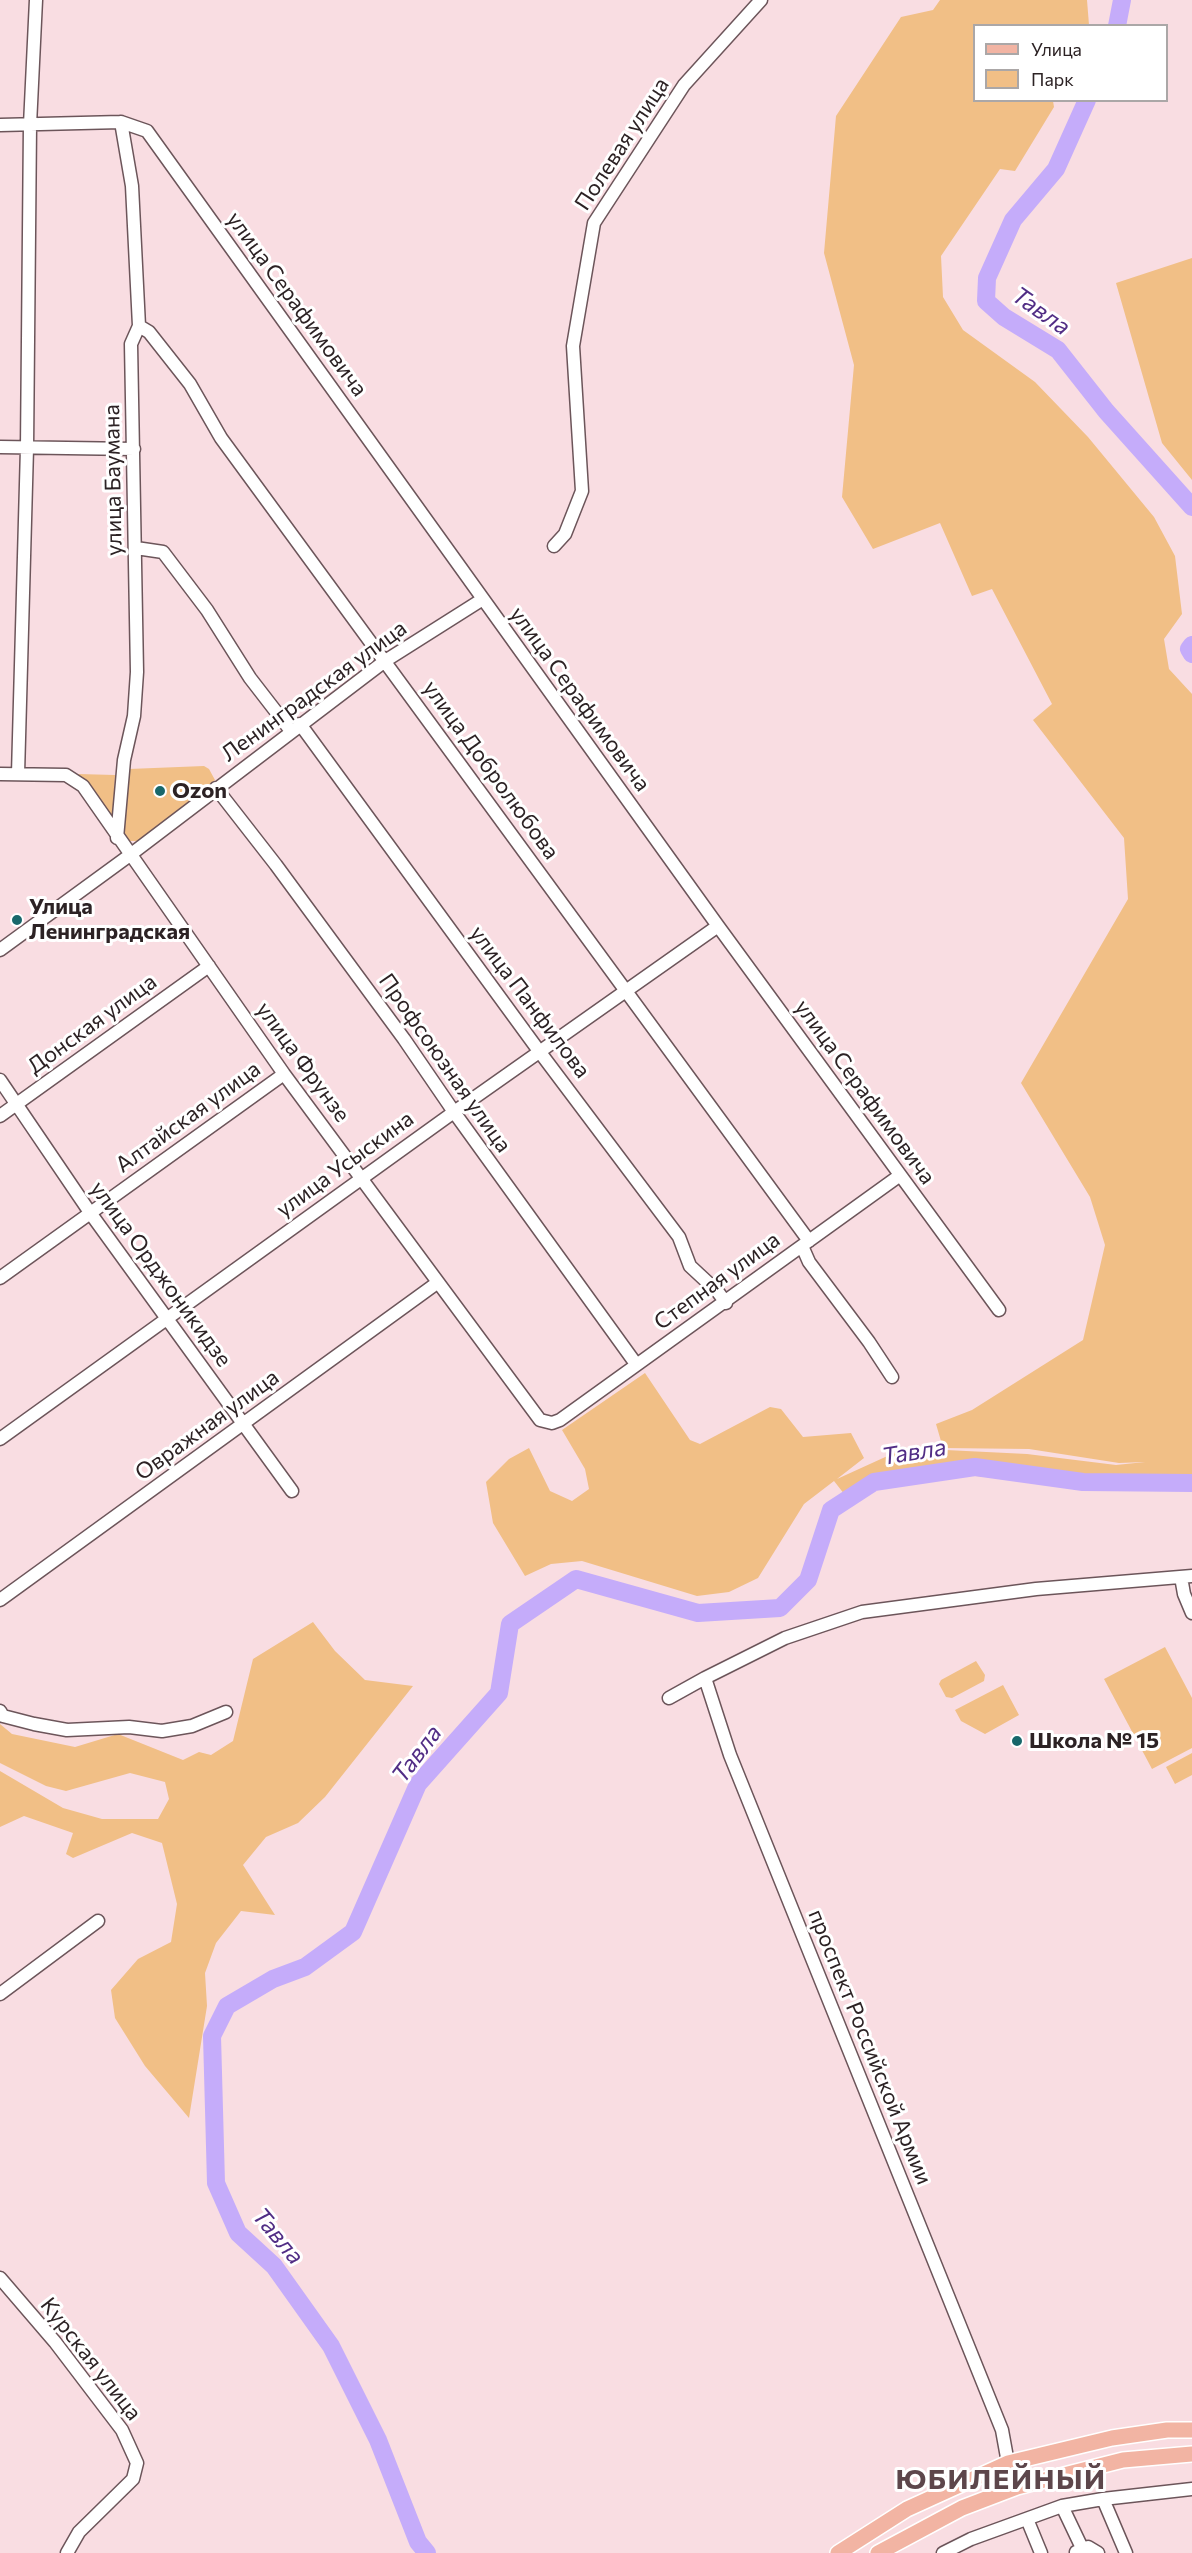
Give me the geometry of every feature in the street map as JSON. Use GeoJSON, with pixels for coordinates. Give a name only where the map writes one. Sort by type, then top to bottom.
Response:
{"type":"FeatureCollection","features":[{"type":"Feature","properties":{"kind":"main road"},"geometry":{"type":"LineString","coordinates":[[838,2553],[907,2509],[1008,2463],[1112,2438],[1167,2430],[1192,2430]]}},
{"type":"Feature","properties":{"kind":"main road"},"geometry":{"type":"LineString","coordinates":[[878,2553],[962,2508],[1017,2487],[1123,2460],[1192,2454]]}},
{"type":"Feature","properties":{"kind":"street"},"geometry":{"type":"LineString","coordinates":[[18,774],[27,448],[30,125],[36,0]]}},
{"type":"Feature","properties":{"kind":"street","name":"Полевая улица"},"geometry":{"type":"LineString","coordinates":[[554,546],[565,534],[582,491],[573,346],[594,223],[684,85],[761,0]]}},
{"type":"Feature","properties":{"kind":"street"},"geometry":{"type":"LineString","coordinates":[[0,125],[121,122]]}},
{"type":"Feature","properties":{"kind":"street","name":"улица Баумана"},"geometry":{"type":"LineString","coordinates":[[117,838],[124,760],[134,716],[137,672],[131,344],[139,326],[132,186],[121,122]]}},
{"type":"Feature","properties":{"kind":"street","name":"улица Серафимовича"},"geometry":{"type":"LineString","coordinates":[[121,122],[147,131],[718,926],[999,1310]]}},
{"type":"Feature","properties":{"kind":"street","name":"улица Добролюбова"},"geometry":{"type":"LineString","coordinates":[[139,326],[148,332],[190,384],[221,438],[627,990],[805,1243],[810,1262],[892,1377]]}},
{"type":"Feature","properties":{"kind":"street"},"geometry":{"type":"LineString","coordinates":[[0,447],[134,449]]}},
{"type":"Feature","properties":{"kind":"street","name":"улица Панфилова"},"geometry":{"type":"LineString","coordinates":[[136,548],[163,552],[207,610],[250,678],[295,728],[679,1237],[690,1266],[718,1292],[726,1303]]}},
{"type":"Feature","properties":{"kind":"street","name":"Ленинградская улица"},"geometry":{"type":"LineString","coordinates":[[0,950],[130,855],[385,661],[483,599]]}},
{"type":"Feature","properties":{"kind":"street","name":"улица Фрунзе"},"geometry":{"type":"LineString","coordinates":[[0,774],[66,775],[83,786],[96,802],[117,838],[284,1074],[540,1420],[552,1423],[560,1420]]}},
{"type":"Feature","properties":{"kind":"street","name":"Профсоюзная улица"},"geometry":{"type":"LineString","coordinates":[[216,788],[340,952],[636,1364]]}},
{"type":"Feature","properties":{"kind":"street","name":"улица Усыскина"},"geometry":{"type":"LineString","coordinates":[[0,1439],[539,1051],[718,926]]}},
{"type":"Feature","properties":{"kind":"street","name":"Донская улица"},"geometry":{"type":"LineString","coordinates":[[0,1116],[209,966]]}},
{"type":"Feature","properties":{"kind":"street","name":"Алтайская улица"},"geometry":{"type":"LineString","coordinates":[[0,1278],[284,1074]]}},
{"type":"Feature","properties":{"kind":"street","name":"улица Орджоникидзе"},"geometry":{"type":"LineString","coordinates":[[0,1080],[91,1214],[291,1491]]}},
{"type":"Feature","properties":{"kind":"street","name":"Степная улица"},"geometry":{"type":"LineString","coordinates":[[560,1420],[900,1176]]}},
{"type":"Feature","properties":{"kind":"street","name":"Овражная улица"},"geometry":{"type":"LineString","coordinates":[[0,1600],[437,1283]]}},
{"type":"Feature","properties":{"kind":"street"},"geometry":{"type":"LineString","coordinates":[[669,1698],[785,1638],[862,1612],[1036,1589],[1186,1576],[1184,1594],[1192,1614]]}},
{"type":"Feature","properties":{"kind":"street","name":"проспект Российской Армии"},"geometry":{"type":"LineString","coordinates":[[705,1678],[730,1755],[1002,2430],[1008,2463]]}},
{"type":"Feature","properties":{"kind":"street"},"geometry":{"type":"LineString","coordinates":[[2,1713],[34,1724],[67,1730],[129,1726],[162,1731],[192,1726],[226,1712]]}},
{"type":"Feature","properties":{"kind":"street"},"geometry":{"type":"LineString","coordinates":[[0,1994],[98,1921]]}},
{"type":"Feature","properties":{"kind":"street","name":"Курская улица"},"geometry":{"type":"LineString","coordinates":[[0,2278],[55,2342],[122,2430],[137,2463],[133,2479],[79,2532],[67,2553]]}},
{"type":"Feature","properties":{"kind":"street"},"geometry":{"type":"LineString","coordinates":[[943,2553],[971,2539],[1062,2506],[1192,2488]]}},
{"type":"Feature","properties":{"kind":"street"},"geometry":{"type":"LineString","coordinates":[[1103,2499],[1126,2553]]}},
{"type":"Feature","properties":{"kind":"street"},"geometry":{"type":"LineString","coordinates":[[1062,2506],[1079,2551],[1088,2547],[1098,2553]]}},
{"type":"Feature","properties":{"kind":"street"},"geometry":{"type":"LineString","coordinates":[[1027,2519],[1041,2553]]}},
{"type":"Feature","properties":{"kind":"green space"},"geometry":{"type":"Polygon","coordinates":[[[940,0],[1087,0],[1089,24],[973,24],[973,102],[1053,102],[1054,107],[1015,171],[1000,169],[941,256],[943,297],[963,330],[1035,382],[1088,437],[1154,517],[1175,556],[1182,614],[1164,639],[1169,669],[1192,694],[1192,1483],[1136,1491],[965,1475],[917,1467],[852,1504],[834,1481],[804,1504],[758,1578],[729,1592],[697,1596],[582,1561],[551,1564],[525,1576],[493,1523],[486,1482],[509,1459],[529,1448],[550,1491],[572,1501],[589,1489],[585,1469],[562,1430],[645,1373],[690,1440],[700,1444],[770,1407],[781,1409],[803,1437],[851,1433],[864,1458],[837,1479],[905,1448],[1027,1454],[1116,1465],[1145,1462],[1119,1463],[1029,1449],[943,1448],[936,1424],[972,1410],[1083,1340],[1105,1245],[1090,1197],[1021,1083],[1128,899],[1124,838],[1033,720],[1052,704],[992,589],[972,596],[940,523],[873,549],[842,497],[854,365],[824,253],[836,116],[901,17],[933,10],[940,0]]]}},
{"type":"Feature","properties":{"kind":"green space"},"geometry":{"type":"Polygon","coordinates":[[[1192,258],[1192,480],[1162,443],[1116,283],[1192,258]]]}},
{"type":"Feature","properties":{"kind":"green space"},"geometry":{"type":"Polygon","coordinates":[[[204,766],[209,769],[215,780],[159,827],[137,841],[127,841],[122,830],[126,774],[129,769],[204,766]]]}},
{"type":"Feature","properties":{"kind":"green space"},"geometry":{"type":"Polygon","coordinates":[[[78,774],[115,775],[113,823],[84,783],[78,774]]]}},
{"type":"Feature","properties":{"kind":"green space"},"geometry":{"type":"Polygon","coordinates":[[[313,1622],[335,1651],[365,1680],[413,1686],[325,1797],[298,1823],[266,1837],[243,1865],[275,1915],[241,1911],[216,1943],[205,1973],[207,2006],[189,2118],[145,2066],[115,2018],[111,1990],[138,1959],[171,1942],[177,1904],[162,1843],[132,1833],[73,1858],[66,1854],[73,1833],[24,1816],[0,1827],[0,1771],[63,1808],[102,1819],[158,1819],[169,1799],[165,1782],[130,1773],[66,1791],[46,1786],[0,1763],[0,1724],[12,1734],[75,1747],[118,1734],[183,1760],[199,1752],[211,1755],[233,1741],[253,1659],[313,1622]]]}},
{"type":"Feature","properties":{"kind":"green space"},"geometry":{"type":"Polygon","coordinates":[[[1165,1647],[1192,1698],[1192,1748],[1152,1769],[1104,1679],[1165,1647]]]}},
{"type":"Feature","properties":{"kind":"green space"},"geometry":{"type":"Polygon","coordinates":[[[976,1661],[985,1675],[984,1681],[952,1698],[946,1697],[939,1684],[941,1680],[976,1661]]]}},
{"type":"Feature","properties":{"kind":"green space"},"geometry":{"type":"Polygon","coordinates":[[[1003,1685],[1019,1715],[985,1734],[961,1721],[955,1710],[1003,1685]]]}},
{"type":"Feature","properties":{"kind":"green space"},"geometry":{"type":"Polygon","coordinates":[[[1192,1753],[1192,1775],[1175,1784],[1166,1767],[1192,1753]]]}},
{"type":"Feature","properties":{"kind":"waterway","name":"Тавла"},"geometry":{"type":"LineString","coordinates":[[1117,24],[1122,0]]}},
{"type":"Feature","properties":{"kind":"waterway","name":"Тавла"},"geometry":{"type":"LineString","coordinates":[[1086,102],[1056,169],[1013,220],[987,278],[986,301],[1004,317],[1058,350],[1106,411],[1192,507]]}},
{"type":"Feature","properties":{"kind":"waterway","name":"Тавла"},"geometry":{"type":"LineString","coordinates":[[1192,645],[1189,649],[1192,654]]}},
{"type":"Feature","properties":{"kind":"waterway","name":"Тавла"},"geometry":{"type":"LineString","coordinates":[[427,2553],[418,2542],[378,2440],[331,2346],[274,2266],[238,2233],[216,2183],[212,2036],[227,2006],[273,1979],[305,1967],[353,1932],[418,1784],[499,1693],[510,1624],[576,1579],[698,1613],[780,1608],[808,1580],[831,1510],[874,1482],[975,1467],[1083,1482],[1192,1483]]}},
{"type":"Feature","properties":{"kind":"place","name":"Ozon"},"geometry":{"type":"Point","coordinates":[160,791]}},
{"type":"Feature","properties":{"kind":"place","name":"Улица Ленинградская"},"geometry":{"type":"Point","coordinates":[17,920]}},
{"type":"Feature","properties":{"kind":"place","name":"Школа № 15"},"geometry":{"type":"Point","coordinates":[1017,1741]}},
{"type":"Feature","properties":{"kind":"district","name":"ЮБИЛЕЙНЫЙ"},"geometry":{"type":"Point","coordinates":[1001,2480]}}]}
